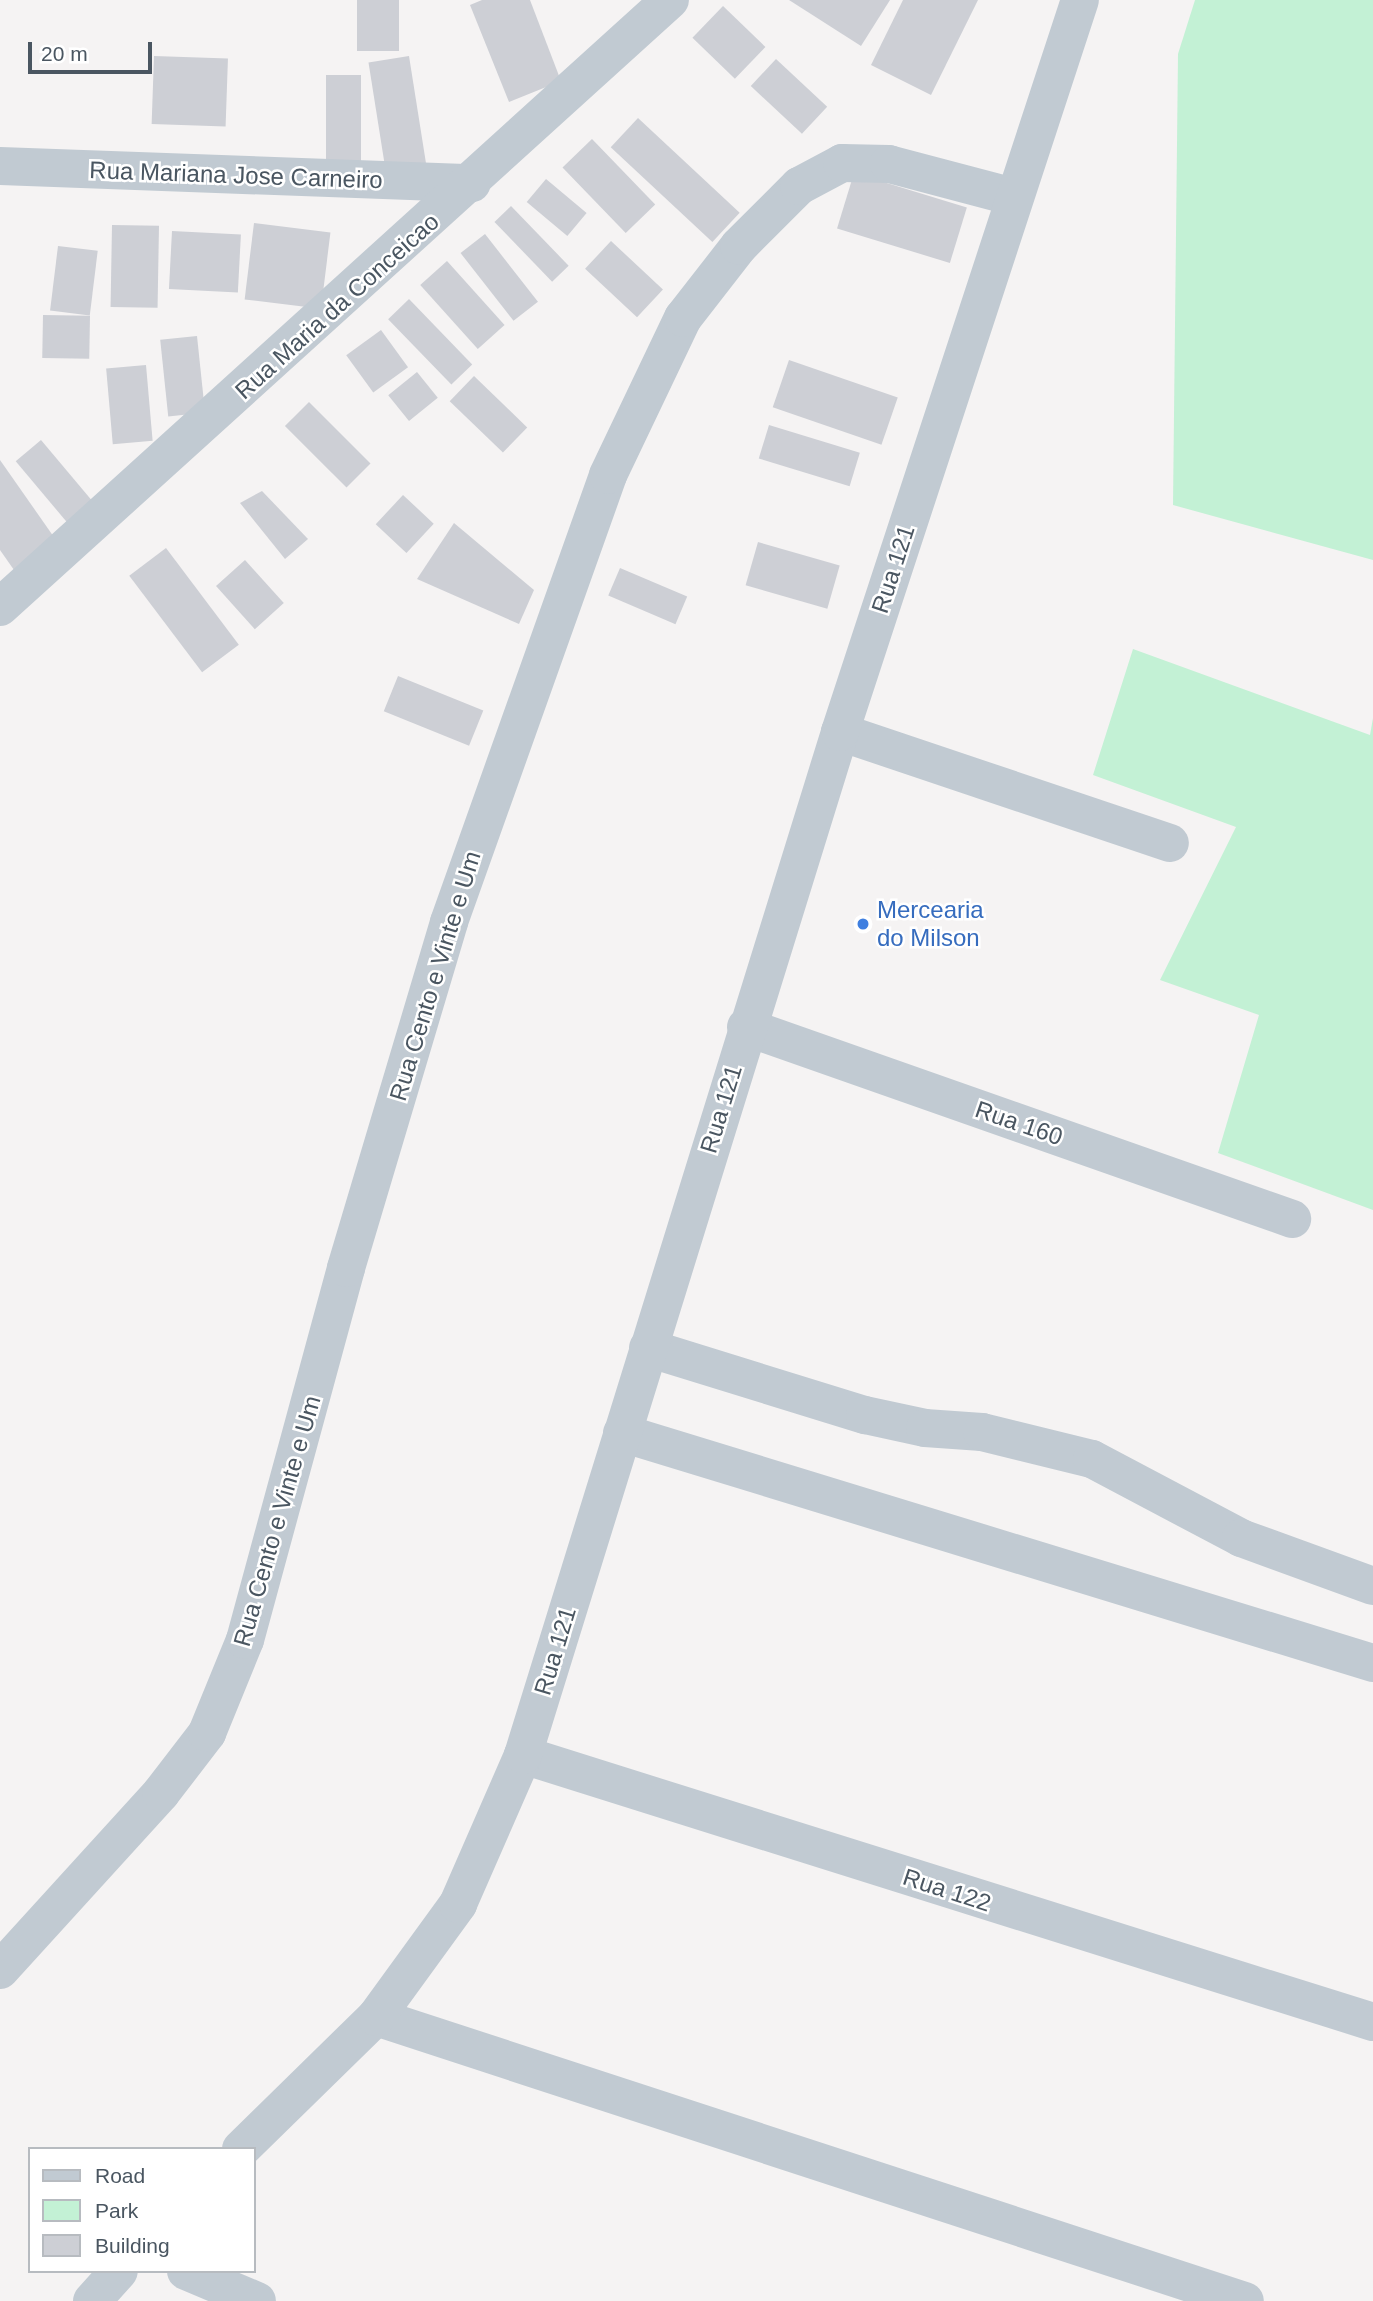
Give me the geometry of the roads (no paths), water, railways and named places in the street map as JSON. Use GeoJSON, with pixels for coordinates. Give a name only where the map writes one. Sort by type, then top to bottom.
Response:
{"type":"FeatureCollection","features":[{"type":"Feature","properties":{"kind":"street","name":"Rua Maria da Conceicao"},"geometry":{"type":"LineString","coordinates":[[0,607],[472,183],[670,0]]}},
{"type":"Feature","properties":{"kind":"street","name":"Rua 121"},"geometry":{"type":"LineString","coordinates":[[243,2147],[376,2017],[458,1903],[523,1755],[839,732],[1080,0]]}},
{"type":"Feature","properties":{"kind":"street","name":"Rua Cento e Vinte e Um"},"geometry":{"type":"LineString","coordinates":[[0,1970],[161,1793],[206,1733],[240,1652],[346,1268],[449,922],[608,475],[682,318],[739,246],[799,186],[842,163],[889,164],[1014,197]]}},
{"type":"Feature","properties":{"kind":"street","name":"Rua Mariana Jose Carneiro"},"geometry":{"type":"LineString","coordinates":[[0,166],[472,183]]}},
{"type":"Feature","properties":{"kind":"street"},"geometry":{"type":"LineString","coordinates":[[839,732],[1170,842]]}},
{"type":"Feature","properties":{"kind":"street","name":"Rua 160"},"geometry":{"type":"LineString","coordinates":[[746,1027],[1292,1219]]}},
{"type":"Feature","properties":{"kind":"street"},"geometry":{"type":"LineString","coordinates":[[648,1348],[865,1415],[925,1428],[982,1432],[1092,1459],[1241,1538],[1373,1586]]}},
{"type":"Feature","properties":{"kind":"street"},"geometry":{"type":"LineString","coordinates":[[622,1433],[1373,1663]]}},
{"type":"Feature","properties":{"kind":"street","name":"Rua 122"},"geometry":{"type":"LineString","coordinates":[[523,1755],[1373,2022]]}},
{"type":"Feature","properties":{"kind":"street"},"geometry":{"type":"LineString","coordinates":[[376,2017],[1245,2301]]}},
{"type":"Feature","properties":{"kind":"street"},"geometry":{"type":"LineString","coordinates":[[92,2301],[117,2273]]}},
{"type":"Feature","properties":{"kind":"street"},"geometry":{"type":"LineString","coordinates":[[191,2273],[257,2301]]}},
{"type":"Feature","properties":{"kind":"place","name":"Mercearia do Milson"},"geometry":{"type":"Point","coordinates":[863,924]}}]}
